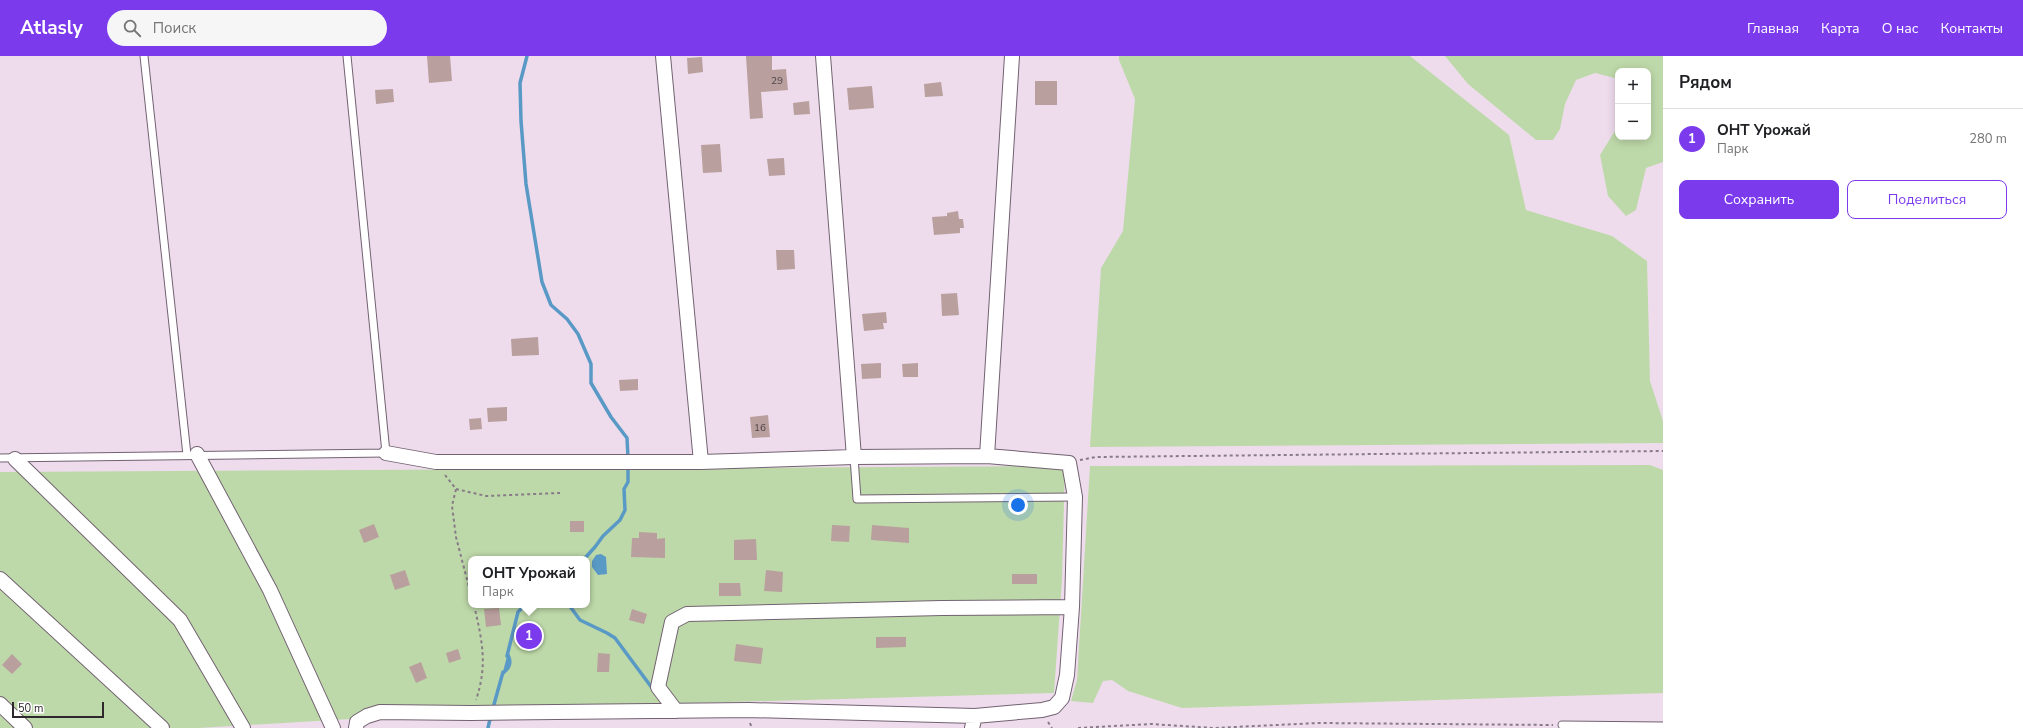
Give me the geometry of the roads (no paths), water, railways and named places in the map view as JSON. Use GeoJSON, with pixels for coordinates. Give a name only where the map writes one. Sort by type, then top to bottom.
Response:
{"type":"FeatureCollection","features":[{"type":"Feature","properties":{"kind":"street"},"geometry":{"type":"LineString","coordinates":[[663,56],[701,462]]}},
{"type":"Feature","properties":{"kind":"street"},"geometry":{"type":"LineString","coordinates":[[822,56],[854,457]]}},
{"type":"Feature","properties":{"kind":"street"},"geometry":{"type":"LineString","coordinates":[[987,456],[1012,56]]}},
{"type":"Feature","properties":{"kind":"street"},"geometry":{"type":"LineString","coordinates":[[356,728],[357,722],[367,716],[380,712],[851,712],[973,722],[1054,707],[1062,698],[1067,675],[1072,607],[1075,497],[1069,463],[987,456],[854,457],[701,462],[436,462],[386,453]]}},
{"type":"Feature","properties":{"kind":"street"},"geometry":{"type":"LineString","coordinates":[[192,455],[270,590],[334,728]]}},
{"type":"Feature","properties":{"kind":"street"},"geometry":{"type":"LineString","coordinates":[[15,459],[180,620],[243,728]]}},
{"type":"Feature","properties":{"kind":"street"},"geometry":{"type":"LineString","coordinates":[[0,578],[162,728]]}},
{"type":"Feature","properties":{"kind":"street"},"geometry":{"type":"LineString","coordinates":[[676,711],[658,687],[672,622],[687,614],[942,608],[1072,607]]}},
{"type":"Feature","properties":{"kind":"street"},"geometry":{"type":"LineString","coordinates":[[0,704],[25,728]]}},
{"type":"Feature","properties":{"kind":"lane"},"geometry":{"type":"LineString","coordinates":[[144,56],[192,455]]}},
{"type":"Feature","properties":{"kind":"lane"},"geometry":{"type":"LineString","coordinates":[[0,458],[386,453],[347,56]]}},
{"type":"Feature","properties":{"kind":"lane"},"geometry":{"type":"LineString","coordinates":[[854,457],[857,499],[1075,497]]}},
{"type":"Feature","properties":{"kind":"lane"},"geometry":{"type":"LineString","coordinates":[[1562,725],[1663,726]]}},
{"type":"Feature","properties":{"kind":"water"},"geometry":{"type":"Polygon","coordinates":[[[601,554],[606,557],[607,574],[598,575],[592,567],[592,561],[596,555],[601,554]]]}},
{"type":"Feature","properties":{"kind":"water"},"geometry":{"type":"Polygon","coordinates":[[[508,652],[512,662],[511,666],[502,676],[508,652]]]}},
{"type":"Feature","properties":{"kind":"waterway"},"geometry":{"type":"LineString","coordinates":[[527,56],[520,83],[521,121],[526,184],[542,282],[551,305],[567,319],[578,334],[591,364],[591,383],[611,417],[627,438],[628,458]]}},
{"type":"Feature","properties":{"kind":"waterway"},"geometry":{"type":"LineString","coordinates":[[587,556],[603,536],[620,520],[625,510],[624,489],[628,482],[628,465]]}},
{"type":"Feature","properties":{"kind":"waterway"},"geometry":{"type":"LineString","coordinates":[[507,656],[518,612],[522,608]]}},
{"type":"Feature","properties":{"kind":"waterway"},"geometry":{"type":"LineString","coordinates":[[571,608],[580,620],[615,638],[655,692]]}},
{"type":"Feature","properties":{"kind":"waterway"},"geometry":{"type":"LineString","coordinates":[[493,708],[503,672]]}},
{"type":"Feature","properties":{"kind":"waterway"},"geometry":{"type":"LineString","coordinates":[[488,728],[490,719]]}},
{"type":"Feature","properties":{"kind":"place","name":"ОНТ Урожай"},"geometry":{"type":"Point","coordinates":[529,636]}}]}
